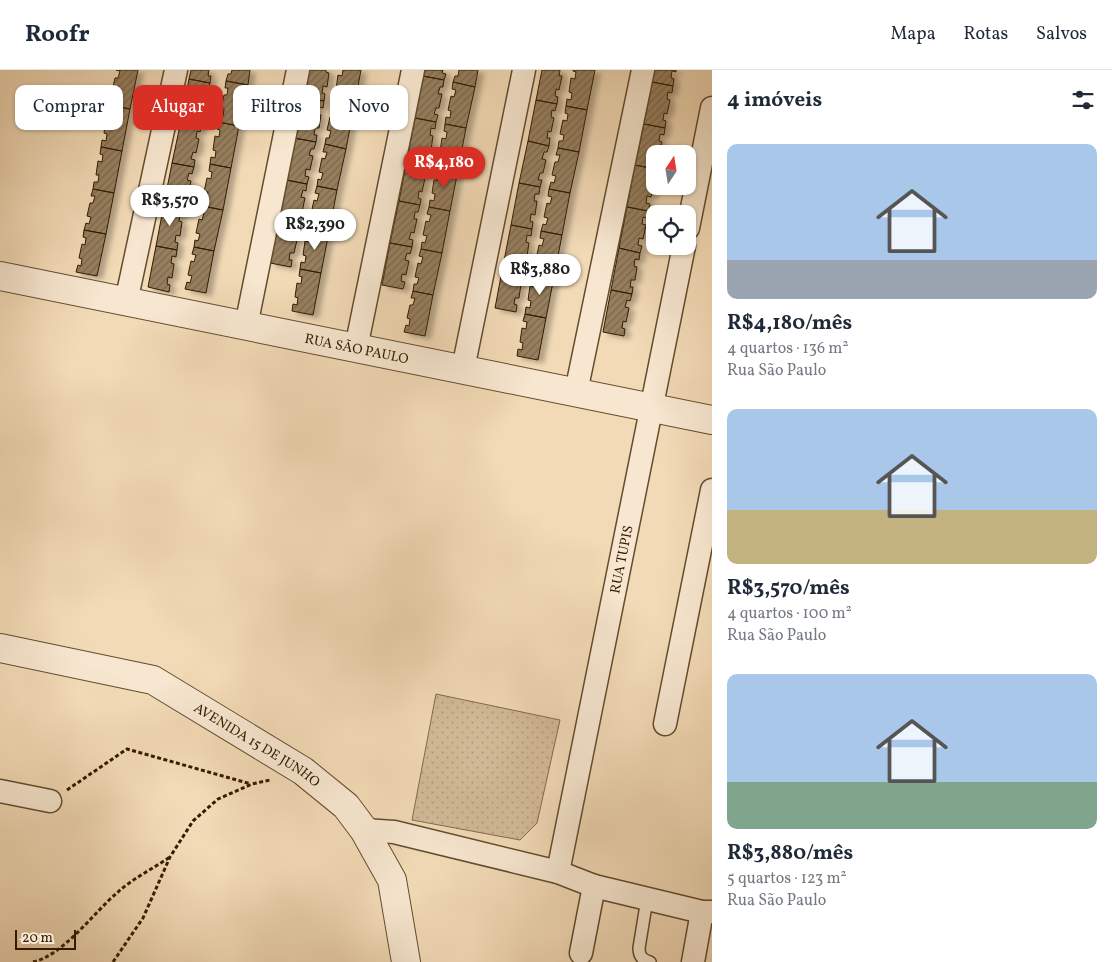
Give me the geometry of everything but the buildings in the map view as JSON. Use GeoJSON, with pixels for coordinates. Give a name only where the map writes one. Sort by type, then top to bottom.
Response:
{"type":"FeatureCollection","features":[{"type":"Feature","properties":{"kind":"street"},"geometry":{"type":"LineString","coordinates":[[126,302],[176,70]]}},
{"type":"Feature","properties":{"kind":"street"},"geometry":{"type":"LineString","coordinates":[[246,326],[298,70]]}},
{"type":"Feature","properties":{"kind":"street"},"geometry":{"type":"LineString","coordinates":[[356,348],[413,70]]}},
{"type":"Feature","properties":{"kind":"street"},"geometry":{"type":"LineString","coordinates":[[463,369],[524,70]]}},
{"type":"Feature","properties":{"kind":"street"},"geometry":{"type":"LineString","coordinates":[[576,392],[643,70]]}},
{"type":"Feature","properties":{"kind":"street"},"geometry":{"type":"LineString","coordinates":[[693,205],[711,114]]}},
{"type":"Feature","properties":{"kind":"street","name":"RUA TUPIS"},"geometry":{"type":"LineString","coordinates":[[558,872],[682,255]]}},
{"type":"Feature","properties":{"kind":"street","name":"RUA SÃO PAULO"},"geometry":{"type":"LineString","coordinates":[[0,276],[712,420]]}},
{"type":"Feature","properties":{"kind":"street"},"geometry":{"type":"LineString","coordinates":[[665,724],[712,490]]}},
{"type":"Feature","properties":{"kind":"street","name":"AVENIDA 15 DE JUNHO"},"geometry":{"type":"LineString","coordinates":[[0,648],[153,680],[303,771],[346,806],[364,830],[392,880],[406,962]]}},
{"type":"Feature","properties":{"kind":"street"},"geometry":{"type":"LineString","coordinates":[[0,791],[50,801]]}},
{"type":"Feature","properties":{"kind":"street"},"geometry":{"type":"LineString","coordinates":[[364,830],[394,832],[558,872],[594,886],[707,912],[693,962]]}},
{"type":"Feature","properties":{"kind":"street"},"geometry":{"type":"LineString","coordinates":[[581,953],[594,886]]}},
{"type":"Feature","properties":{"kind":"lane"},"geometry":{"type":"LineString","coordinates":[[647,899],[638,948],[639,954],[643,959],[650,962]]}},
{"type":"Feature","properties":{"kind":"path"},"geometry":{"type":"LineString","coordinates":[[50,801],[127,749],[252,784]]}},
{"type":"Feature","properties":{"kind":"path"},"geometry":{"type":"LineString","coordinates":[[113,962],[143,918],[170,857],[192,822],[218,799],[252,784],[303,771]]}},
{"type":"Feature","properties":{"kind":"path"},"geometry":{"type":"LineString","coordinates":[[33,962],[42,960],[58,950],[119,891],[170,857]]}},
{"type":"Feature","properties":{"kind":"shaded area"},"geometry":{"type":"Polygon","coordinates":[[[436,694],[560,720],[537,823],[520,840],[412,820],[436,694]]]}}]}
